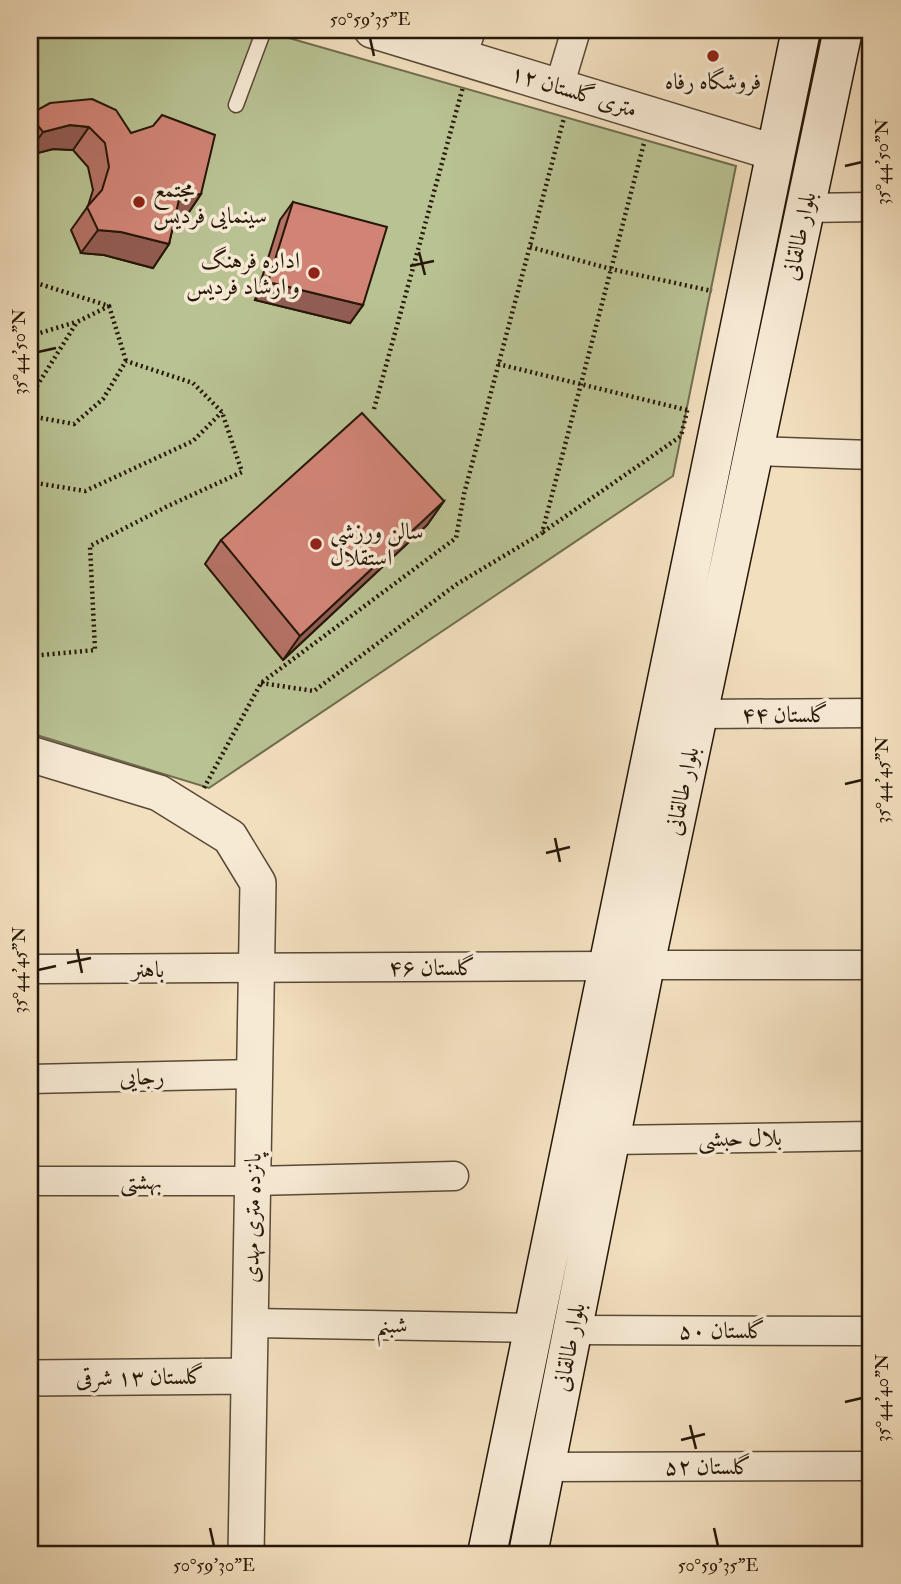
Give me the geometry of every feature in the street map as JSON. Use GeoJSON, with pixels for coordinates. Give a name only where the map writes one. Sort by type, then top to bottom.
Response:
{"type":"FeatureCollection","features":[{"type":"Feature","properties":{"kind":"main road","name":"بلوار طالقانی"},"geometry":{"type":"LineString","coordinates":[[487,1554],[801,30]]}},
{"type":"Feature","properties":{"kind":"main road","name":"بلوار طالقانی"},"geometry":{"type":"LineString","coordinates":[[528,1554],[645,965],[843,30]]}},
{"type":"Feature","properties":{"kind":"main road"},"geometry":{"type":"LineString","coordinates":[[689,573],[727,580]]}},
{"type":"Feature","properties":{"kind":"street","name":"۱۲ متری گلستان"},"geometry":{"type":"LineString","coordinates":[[372,30],[418,36],[468,49],[565,88],[776,153]]}},
{"type":"Feature","properties":{"kind":"street"},"geometry":{"type":"LineString","coordinates":[[565,88],[576,30]]}},
{"type":"Feature","properties":{"kind":"street"},"geometry":{"type":"LineString","coordinates":[[804,208],[871,207]]}},
{"type":"Feature","properties":{"kind":"street"},"geometry":{"type":"LineString","coordinates":[[755,451],[871,455]]}},
{"type":"Feature","properties":{"kind":"street","name":"گلستان ۴۴"},"geometry":{"type":"LineString","coordinates":[[698,714],[871,713]]}},
{"type":"Feature","properties":{"kind":"street"},"geometry":{"type":"LineString","coordinates":[[30,754],[159,793],[191,812]]}},
{"type":"Feature","properties":{"kind":"street","name":"پانزده متری مهدی"},"geometry":{"type":"LineString","coordinates":[[191,812],[230,836],[258,883],[246,1554]]}},
{"type":"Feature","properties":{"kind":"street"},"geometry":{"type":"LineString","coordinates":[[645,965],[871,965]]}},
{"type":"Feature","properties":{"kind":"street","name":"گلستان ۴۶"},"geometry":{"type":"LineString","coordinates":[[257,968],[608,966]]}},
{"type":"Feature","properties":{"kind":"street","name":"باهنر"},"geometry":{"type":"LineString","coordinates":[[40,969],[257,968]]}},
{"type":"Feature","properties":{"kind":"street","name":"رجایی"},"geometry":{"type":"LineString","coordinates":[[30,1079],[255,1074]]}},
{"type":"Feature","properties":{"kind":"street","name":"بلال حبشی"},"geometry":{"type":"LineString","coordinates":[[610,1140],[871,1136]]}},
{"type":"Feature","properties":{"kind":"street","name":"بهشتی"},"geometry":{"type":"LineString","coordinates":[[30,1181],[253,1181],[454,1175]]}},
{"type":"Feature","properties":{"kind":"street","name":"شبنم"},"geometry":{"type":"LineString","coordinates":[[250,1323],[534,1328]]}},
{"type":"Feature","properties":{"kind":"street","name":"گلستان ۵۰"},"geometry":{"type":"LineString","coordinates":[[572,1330],[871,1331]]}},
{"type":"Feature","properties":{"kind":"street","name":"گلستان ۱۳ شرقی"},"geometry":{"type":"LineString","coordinates":[[30,1378],[249,1376]]}},
{"type":"Feature","properties":{"kind":"street","name":"گلستان ۵۲"},"geometry":{"type":"LineString","coordinates":[[545,1467],[871,1466]]}},
{"type":"Feature","properties":{"kind":"lane"},"geometry":{"type":"LineString","coordinates":[[236,105],[264,30]]}},
{"type":"Feature","properties":{"kind":"path"},"geometry":{"type":"LineString","coordinates":[[374,409],[468,49]]}},
{"type":"Feature","properties":{"kind":"path"},"geometry":{"type":"LineString","coordinates":[[191,812],[261,683],[456,538],[464,494],[530,247],[565,88]]}},
{"type":"Feature","properties":{"kind":"path"},"geometry":{"type":"LineString","coordinates":[[542,533],[652,115]]}},
{"type":"Feature","properties":{"kind":"path"},"geometry":{"type":"LineString","coordinates":[[530,247],[611,269],[712,291]]}},
{"type":"Feature","properties":{"kind":"path"},"geometry":{"type":"LineString","coordinates":[[30,281],[109,306]]}},
{"type":"Feature","properties":{"kind":"path"},"geometry":{"type":"LineString","coordinates":[[30,336],[77,321],[109,306]]}},
{"type":"Feature","properties":{"kind":"path"},"geometry":{"type":"LineString","coordinates":[[30,416],[74,424],[103,399],[126,360],[109,306]]}},
{"type":"Feature","properties":{"kind":"path"},"geometry":{"type":"LineString","coordinates":[[30,397],[77,321]]}},
{"type":"Feature","properties":{"kind":"path"},"geometry":{"type":"LineString","coordinates":[[30,656],[96,650],[90,546],[242,472],[222,412],[192,383],[126,360]]}},
{"type":"Feature","properties":{"kind":"path"},"geometry":{"type":"LineString","coordinates":[[498,364],[687,410]]}},
{"type":"Feature","properties":{"kind":"path"},"geometry":{"type":"LineString","coordinates":[[261,683],[314,691],[457,583],[542,533],[681,436],[690,397]]}},
{"type":"Feature","properties":{"kind":"path"},"geometry":{"type":"LineString","coordinates":[[30,482],[85,491],[193,441],[222,412]]}},
{"type":"Feature","properties":{"kind":"green space"},"geometry":{"type":"Polygon","coordinates":[[[30,30],[261,30],[736,166],[673,476],[209,788],[30,733],[30,30]]]}},
{"type":"Feature","properties":{"kind":"building"},"geometry":{"type":"Polygon","coordinates":[[[92,99],[116,110],[131,133],[153,126],[162,115],[215,135],[201,194],[180,195],[169,244],[121,232],[98,230],[87,207],[102,190],[109,167],[105,143],[89,127],[70,125],[43,132],[30,116],[50,103],[92,99]]]}},
{"type":"Feature","properties":{"kind":"building","name":"اداره فرهنگ و ارشاد فردیس"},"geometry":{"type":"Polygon","coordinates":[[[293,202],[387,227],[363,305],[268,282],[293,202]]]}},
{"type":"Feature","properties":{"kind":"building","name":"سالن ورزشی استقلال"},"geometry":{"type":"Polygon","coordinates":[[[362,413],[444,501],[300,636],[221,540],[362,413]]]}},
{"type":"Feature","properties":{"kind":"place","name":"فروشگاه رفاه"},"geometry":{"type":"Point","coordinates":[713,56]}},
{"type":"Feature","properties":{"kind":"place","name":"مجتمع سینمایی فردیس"},"geometry":{"type":"Point","coordinates":[139,202]}},
{"type":"Feature","properties":{"kind":"place","name":"اداره فرهنگ و ارشاد فردیس"},"geometry":{"type":"Point","coordinates":[314,273]}},
{"type":"Feature","properties":{"kind":"place","name":"سالن ورزشی استقلال"},"geometry":{"type":"Point","coordinates":[316,544]}}]}
